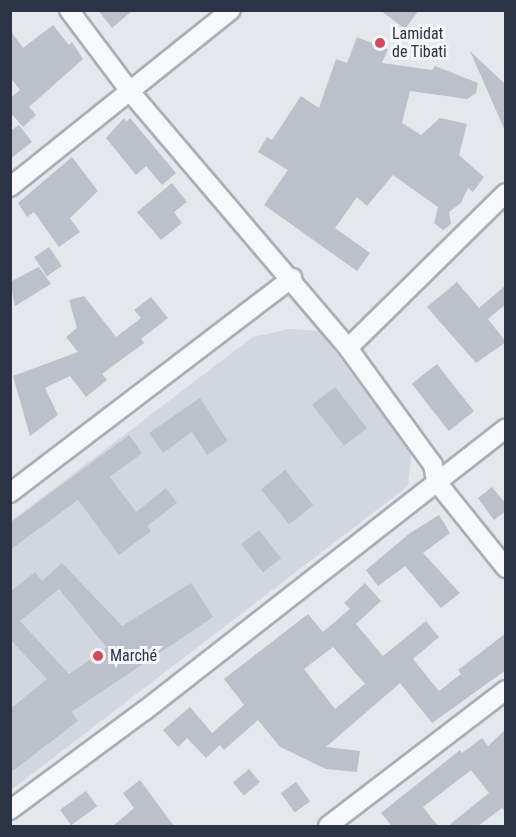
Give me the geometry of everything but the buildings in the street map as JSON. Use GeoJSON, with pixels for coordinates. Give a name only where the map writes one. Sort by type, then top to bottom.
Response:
{"type":"FeatureCollection","features":[{"type":"Feature","properties":{"kind":"street"},"geometry":{"type":"LineString","coordinates":[[69,10],[132,94],[292,278],[348,348],[433,465],[436,481],[506,568]]}},
{"type":"Feature","properties":{"kind":"street"},"geometry":{"type":"LineString","coordinates":[[10,188],[132,94],[231,10]]}},
{"type":"Feature","properties":{"kind":"street"},"geometry":{"type":"LineString","coordinates":[[348,348],[506,193]]}},
{"type":"Feature","properties":{"kind":"street"},"geometry":{"type":"LineString","coordinates":[[10,493],[292,278]]}},
{"type":"Feature","properties":{"kind":"street"},"geometry":{"type":"LineString","coordinates":[[10,810],[144,711],[506,428]]}},
{"type":"Feature","properties":{"kind":"street"},"geometry":{"type":"LineString","coordinates":[[328,826],[506,690]]}},
{"type":"Feature","properties":{"kind":"shaded area","name":"Marché"},"geometry":{"type":"Polygon","coordinates":[[[290,329],[319,331],[412,452],[408,486],[11,790],[11,521],[253,337],[290,329]]]}},
{"type":"Feature","properties":{"kind":"place","name":"Lamidat de Tibati"},"geometry":{"type":"Point","coordinates":[380,43]}},
{"type":"Feature","properties":{"kind":"place","name":"Marché"},"geometry":{"type":"Point","coordinates":[98,656]}}]}
